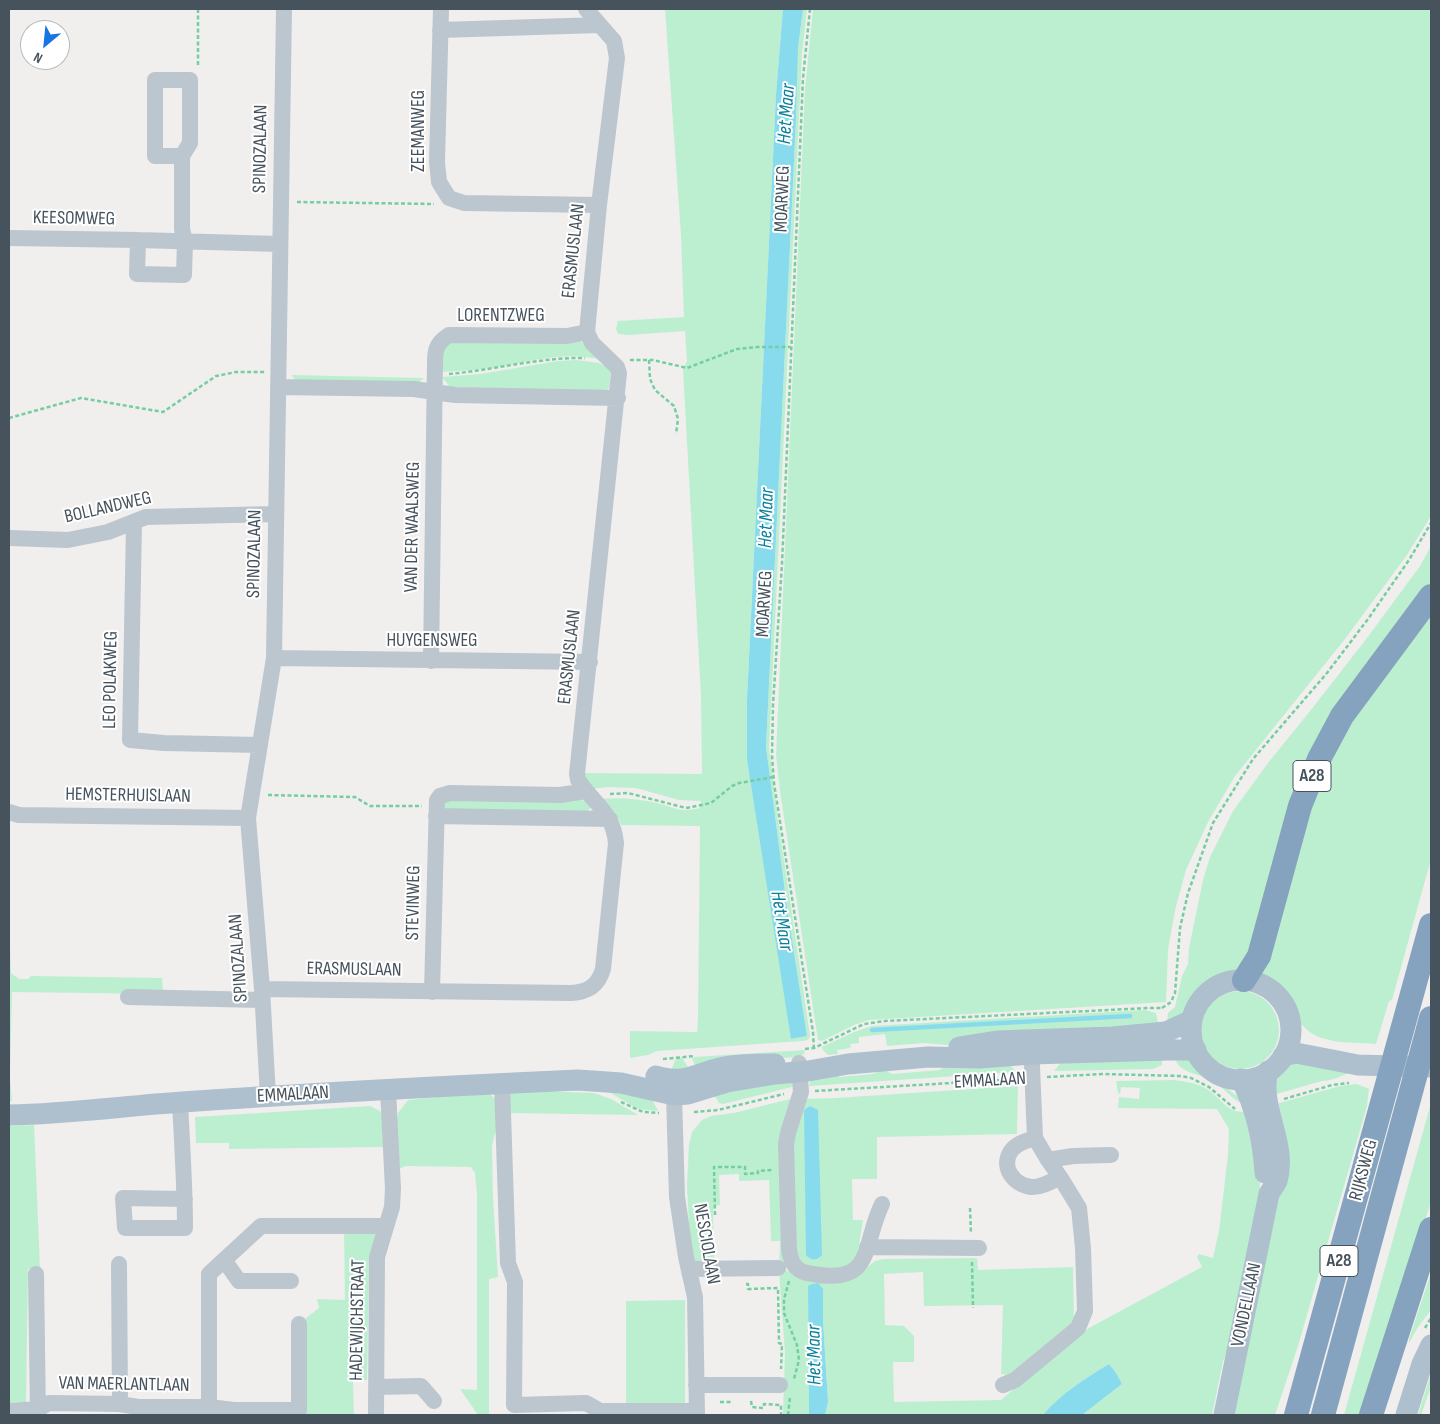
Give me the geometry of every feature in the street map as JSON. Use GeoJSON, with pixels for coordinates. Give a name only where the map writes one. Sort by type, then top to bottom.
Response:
{"type":"FeatureCollection","features":[{"type":"Feature","properties":{"kind":"highway","name":"A28"},"geometry":{"type":"LineString","coordinates":[[1244,980],[1259,956],[1300,806],[1319,759],[1342,716],[1431,596]]}},
{"type":"Feature","properties":{"kind":"highway","name":"RIJKSWEG"},"geometry":{"type":"LineString","coordinates":[[1296,1415],[1431,925]]}},
{"type":"Feature","properties":{"kind":"highway","name":"RIJKSWEG"},"geometry":{"type":"LineString","coordinates":[[1323,1415],[1431,1018]]}},
{"type":"Feature","properties":{"kind":"highway"},"geometry":{"type":"LineString","coordinates":[[1371,1415],[1431,1228]]}},
{"type":"Feature","properties":{"kind":"main road"},"geometry":{"type":"LineString","coordinates":[[1244,980],[1264,985],[1278,996],[1287,1012],[1291,1029],[1289,1043],[1283,1056],[1268,1071],[1255,1077],[1241,1079],[1222,1076],[1206,1065],[1192,1040],[1192,1020],[1199,1003],[1211,990],[1228,982],[1244,980]]}},
{"type":"Feature","properties":{"kind":"main road","name":"EMMALAAN"},"geometry":{"type":"LineString","coordinates":[[9,1115],[268,1096],[578,1080],[676,1088],[688,1094],[727,1082],[775,1074],[800,1075],[810,1061],[848,1064],[928,1057],[980,1058],[1031,1047],[1166,1032],[1192,1020]]}},
{"type":"Feature","properties":{"kind":"main road"},"geometry":{"type":"LineString","coordinates":[[1291,1029],[1305,1040],[1340,1049],[1431,1053]]}},
{"type":"Feature","properties":{"kind":"main road","name":"EMMALAAN"},"geometry":{"type":"LineString","coordinates":[[1031,1047],[1196,1050]]}},
{"type":"Feature","properties":{"kind":"main road"},"geometry":{"type":"LineString","coordinates":[[1283,1056],[1296,1054],[1358,1065],[1431,1067]]}},
{"type":"Feature","properties":{"kind":"main road","name":"VONDELLAAN"},"geometry":{"type":"LineString","coordinates":[[1224,1415],[1269,1194],[1266,1182],[1261,1105],[1268,1071]]}},
{"type":"Feature","properties":{"kind":"main road","name":"VONDELLAAN"},"geometry":{"type":"LineString","coordinates":[[1241,1079],[1261,1105]]}},
{"type":"Feature","properties":{"kind":"main road"},"geometry":{"type":"LineString","coordinates":[[1406,1415],[1422,1364],[1431,1345]]}},
{"type":"Feature","properties":{"kind":"street","name":"SPINOZALAAN"},"geometry":{"type":"LineString","coordinates":[[268,1096],[248,818],[274,658],[284,9]]}},
{"type":"Feature","properties":{"kind":"street","name":"ZEEMANWEG"},"geometry":{"type":"LineString","coordinates":[[441,9],[437,162],[438,182],[449,198]]}},
{"type":"Feature","properties":{"kind":"street","name":"ERASMUSLAAN"},"geometry":{"type":"LineString","coordinates":[[128,997],[432,992],[581,993],[588,990],[600,978],[603,969],[615,852],[614,830],[610,819],[578,780],[577,768],[618,398],[619,373],[617,367],[592,343],[587,332],[599,205],[617,58],[614,41],[586,9]]}},
{"type":"Feature","properties":{"kind":"street"},"geometry":{"type":"LineString","coordinates":[[440,30],[600,25]]}},
{"type":"Feature","properties":{"kind":"street"},"geometry":{"type":"LineString","coordinates":[[182,156],[155,156],[155,80],[190,80],[190,143],[182,156],[182,228],[185,241]]}},
{"type":"Feature","properties":{"kind":"street"},"geometry":{"type":"LineString","coordinates":[[449,198],[464,203],[599,205]]}},
{"type":"Feature","properties":{"kind":"street","name":"KEESOMWEG"},"geometry":{"type":"LineString","coordinates":[[9,238],[279,244]]}},
{"type":"Feature","properties":{"kind":"street","name":"KEESOMWEG"},"geometry":{"type":"LineString","coordinates":[[138,240],[137,274],[184,274],[185,241]]}},
{"type":"Feature","properties":{"kind":"street","name":"LORENTZWEG"},"geometry":{"type":"LineString","coordinates":[[435,393],[435,350],[439,341],[449,335],[567,336],[587,332]]}},
{"type":"Feature","properties":{"kind":"street"},"geometry":{"type":"LineString","coordinates":[[278,380],[414,389],[435,393],[465,395],[618,398]]}},
{"type":"Feature","properties":{"kind":"street","name":"VAN DER WAALSWEG"},"geometry":{"type":"LineString","coordinates":[[431,661],[435,393]]}},
{"type":"Feature","properties":{"kind":"street","name":"BOLLANDWEG"},"geometry":{"type":"LineString","coordinates":[[9,538],[68,540],[108,532],[146,517],[275,514]]}},
{"type":"Feature","properties":{"kind":"street","name":"LEO POLAKWEG"},"geometry":{"type":"LineString","coordinates":[[134,522],[130,740],[164,743],[260,745]]}},
{"type":"Feature","properties":{"kind":"street","name":"HUYGENSWEG"},"geometry":{"type":"LineString","coordinates":[[274,658],[590,662]]}},
{"type":"Feature","properties":{"kind":"street"},"geometry":{"type":"LineString","coordinates":[[586,791],[560,795],[450,793],[440,796],[437,800],[436,811],[610,819]]}},
{"type":"Feature","properties":{"kind":"street","name":"STEVINWEG"},"geometry":{"type":"LineString","coordinates":[[432,992],[436,811]]}},
{"type":"Feature","properties":{"kind":"street","name":"HEMSTERHUISLAAN"},"geometry":{"type":"LineString","coordinates":[[9,812],[19,815],[248,818]]}},
{"type":"Feature","properties":{"kind":"street"},"geometry":{"type":"LineString","coordinates":[[1002,1385],[1014,1380],[1078,1328],[1085,1311],[1079,1208],[1035,1138],[1031,1047]]}},
{"type":"Feature","properties":{"kind":"street"},"geometry":{"type":"LineString","coordinates":[[800,1075],[786,1144],[789,1249],[791,1260],[795,1266],[809,1274],[830,1277],[842,1276],[854,1270],[865,1257],[876,1215],[882,1204]]}},
{"type":"Feature","properties":{"kind":"street"},"geometry":{"type":"LineString","coordinates":[[502,1084],[508,1264],[515,1282],[514,1405],[586,1404],[600,1411],[697,1413]]}},
{"type":"Feature","properties":{"kind":"street","name":"NESCIOLAAN"},"geometry":{"type":"LineString","coordinates":[[676,1088],[677,1197],[686,1257],[695,1297],[697,1413]]}},
{"type":"Feature","properties":{"kind":"street","name":"HADEWIJCHSTRAAT"},"geometry":{"type":"LineString","coordinates":[[376,1415],[377,1257],[392,1207],[393,1189],[388,1090]]}},
{"type":"Feature","properties":{"kind":"street"},"geometry":{"type":"LineString","coordinates":[[180,1102],[185,1199]]}},
{"type":"Feature","properties":{"kind":"street"},"geometry":{"type":"LineString","coordinates":[[1035,1138],[1018,1144],[1011,1151],[1007,1166],[1012,1178],[1032,1187],[1043,1185],[1060,1177]]}},
{"type":"Feature","properties":{"kind":"street"},"geometry":{"type":"LineString","coordinates":[[1048,1160],[1073,1156],[1111,1156]]}},
{"type":"Feature","properties":{"kind":"street","name":"VAN MAERLANTLAAN"},"geometry":{"type":"LineString","coordinates":[[209,1407],[209,1274],[261,1226],[386,1226]]}},
{"type":"Feature","properties":{"kind":"street"},"geometry":{"type":"LineString","coordinates":[[867,1247],[979,1248]]}},
{"type":"Feature","properties":{"kind":"street"},"geometry":{"type":"LineString","coordinates":[[1380,1415],[1431,1254]]}},
{"type":"Feature","properties":{"kind":"street"},"geometry":{"type":"LineString","coordinates":[[224,1260],[238,1281],[291,1281]]}},
{"type":"Feature","properties":{"kind":"street"},"geometry":{"type":"LineString","coordinates":[[119,1264],[120,1404]]}},
{"type":"Feature","properties":{"kind":"street"},"geometry":{"type":"LineString","coordinates":[[689,1270],[778,1268]]}},
{"type":"Feature","properties":{"kind":"street"},"geometry":{"type":"LineString","coordinates":[[36,1274],[38,1412]]}},
{"type":"Feature","properties":{"kind":"street","name":"VAN MAERLANTLAAN"},"geometry":{"type":"LineString","coordinates":[[9,1412],[38,1412],[49,1403],[120,1404],[138,1407],[209,1407],[234,1412],[299,1410],[299,1324]]}},
{"type":"Feature","properties":{"kind":"street"},"geometry":{"type":"LineString","coordinates":[[696,1385],[786,1387]]}},
{"type":"Feature","properties":{"kind":"street"},"geometry":{"type":"LineString","coordinates":[[377,1387],[421,1386],[434,1401]]}},
{"type":"Feature","properties":{"kind":"path"},"geometry":{"type":"LineString","coordinates":[[190,80],[198,73],[198,9]]}},
{"type":"Feature","properties":{"kind":"path","name":"MOARWEG"},"geometry":{"type":"LineString","coordinates":[[810,9],[803,78],[772,756],[814,1048],[864,1024],[885,1021],[1162,1008],[1171,1002],[1175,993],[1182,919],[1188,893],[1213,823],[1253,759],[1327,673],[1368,619],[1431,524]]}},
{"type":"Feature","properties":{"kind":"path"},"geometry":{"type":"LineString","coordinates":[[281,202],[435,204],[444,203],[449,198]]}},
{"type":"Feature","properties":{"kind":"path"},"geometry":{"type":"LineString","coordinates":[[758,346],[791,347]]}},
{"type":"Feature","properties":{"kind":"path"},"geometry":{"type":"LineString","coordinates":[[649,360],[650,379],[655,390],[674,406],[678,419],[676,434]]}},
{"type":"Feature","properties":{"kind":"path"},"geometry":{"type":"LineString","coordinates":[[9,418],[81,398],[163,412],[216,376],[236,372],[278,380]]}},
{"type":"Feature","properties":{"kind":"path"},"geometry":{"type":"LineString","coordinates":[[586,791],[604,794],[628,793],[686,808],[711,803],[732,786],[774,777]]}},
{"type":"Feature","properties":{"kind":"path"},"geometry":{"type":"LineString","coordinates":[[252,794],[355,797],[370,806],[436,811]]}},
{"type":"Feature","properties":{"kind":"path"},"geometry":{"type":"LineString","coordinates":[[671,1057],[685,1057]]}},
{"type":"Feature","properties":{"kind":"path","name":"EMMALAAN"},"geometry":{"type":"LineString","coordinates":[[718,1110],[782,1094],[800,1075],[1033,1078],[1102,1074],[1182,1076],[1191,1078],[1209,1087],[1235,1109],[1240,1110],[1261,1105]]}},
{"type":"Feature","properties":{"kind":"path"},"geometry":{"type":"LineString","coordinates":[[1261,1105],[1332,1085],[1357,1083]]}},
{"type":"Feature","properties":{"kind":"path"},"geometry":{"type":"LineString","coordinates":[[715,1215],[714,1167],[745,1167],[745,1174],[776,1170]]}},
{"type":"Feature","properties":{"kind":"path"},"geometry":{"type":"LineString","coordinates":[[786,1387],[799,1360],[797,1345],[786,1322],[784,1299],[795,1266]]}},
{"type":"Feature","properties":{"kind":"path"},"geometry":{"type":"LineString","coordinates":[[740,1284],[748,1284],[748,1289],[778,1288],[779,1343],[782,1344],[788,1415]]}},
{"type":"Feature","properties":{"kind":"path"},"geometry":{"type":"LineString","coordinates":[[744,1402],[752,1401],[752,1407],[763,1408],[764,1404],[781,1405],[781,1415]]}},
{"type":"Feature","properties":{"kind":"path"},"geometry":{"type":"LineString","coordinates":[[720,1402],[736,1402]]}},
{"type":"Feature","properties":{"kind":"green space"},"geometry":{"type":"Polygon","coordinates":[[[665,9],[783,9],[776,95],[747,700],[747,760],[792,1039],[807,1036],[787,907],[766,747],[798,48],[803,9],[807,9],[802,53],[769,748],[810,1036],[808,1040],[802,1041],[657,1051],[648,1055],[630,1058],[630,1031],[697,1032],[698,1018],[700,826],[621,825],[616,814],[601,799],[636,799],[687,810],[700,808],[701,801],[679,800],[636,788],[608,787],[591,789],[582,773],[702,774],[701,696],[683,369],[687,361],[685,331],[629,335],[618,334],[616,329],[618,321],[684,317],[681,235],[665,9]]]}},
{"type":"Feature","properties":{"kind":"green space"},"geometry":{"type":"Polygon","coordinates":[[[813,9],[1431,9],[1431,516],[1407,555],[1345,639],[1235,776],[1208,822],[1186,870],[1176,906],[1168,949],[1166,1002],[869,1020],[854,1025],[822,1041],[818,1040],[776,755],[805,90],[813,9]]]}},
{"type":"Feature","properties":{"kind":"green space"},"geometry":{"type":"Polygon","coordinates":[[[583,342],[602,360],[575,356],[561,357],[491,368],[441,372],[441,351],[446,343],[583,342]]]}},
{"type":"Feature","properties":{"kind":"green space"},"geometry":{"type":"Polygon","coordinates":[[[576,360],[599,363],[611,369],[609,388],[605,391],[450,387],[442,377],[480,374],[558,361],[576,360]]]}},
{"type":"Feature","properties":{"kind":"green space"},"geometry":{"type":"Polygon","coordinates":[[[291,375],[424,378],[419,382],[296,380],[291,375]]]}},
{"type":"Feature","properties":{"kind":"green space"},"geometry":{"type":"Polygon","coordinates":[[[1431,546],[1431,584],[1370,666],[1257,938],[1235,973],[1223,975],[1206,984],[1192,999],[1186,1011],[1167,1024],[1168,1013],[1175,1007],[1182,976],[1188,964],[1189,948],[1203,880],[1210,857],[1233,811],[1268,763],[1367,638],[1420,566],[1431,546]]]}},
{"type":"Feature","properties":{"kind":"green space"},"geometry":{"type":"Polygon","coordinates":[[[1431,606],[1431,859],[1392,1000],[1389,1001],[1376,1044],[1329,1040],[1305,1028],[1283,989],[1258,974],[1321,768],[1431,606]]]}},
{"type":"Feature","properties":{"kind":"green space"},"geometry":{"type":"Polygon","coordinates":[[[443,800],[580,800],[586,801],[591,807],[587,812],[443,809],[443,800]]]}},
{"type":"Feature","properties":{"kind":"green space"},"geometry":{"type":"Polygon","coordinates":[[[9,915],[11,973],[19,979],[28,979],[31,976],[162,978],[163,994],[12,992],[10,1078],[12,1101],[9,1101],[9,915]]]}},
{"type":"Feature","properties":{"kind":"green space"},"geometry":{"type":"Polygon","coordinates":[[[1240,991],[1255,994],[1272,1008],[1276,1015],[1279,1030],[1276,1045],[1262,1062],[1255,1066],[1240,1069],[1225,1066],[1208,1052],[1204,1045],[1201,1030],[1204,1015],[1218,998],[1225,994],[1240,991]]]}},
{"type":"Feature","properties":{"kind":"green space"},"geometry":{"type":"Polygon","coordinates":[[[1145,1010],[1156,1013],[1158,1023],[996,1038],[947,1045],[924,1043],[887,1046],[885,1034],[859,1037],[859,1043],[850,1044],[851,1048],[837,1050],[838,1054],[828,1055],[822,1047],[872,1026],[1145,1010]]]}},
{"type":"Feature","properties":{"kind":"green space"},"geometry":{"type":"Polygon","coordinates":[[[805,1050],[804,1054],[799,1057],[759,1059],[699,1072],[692,1059],[694,1057],[805,1050]]]}},
{"type":"Feature","properties":{"kind":"green space"},"geometry":{"type":"Polygon","coordinates":[[[1162,1053],[1162,1065],[1153,1069],[1054,1071],[1063,1060],[1162,1053]]]}},
{"type":"Feature","properties":{"kind":"green space"},"geometry":{"type":"Polygon","coordinates":[[[679,1057],[682,1058],[692,1073],[669,1076],[675,1060],[679,1057]]]}},
{"type":"Feature","properties":{"kind":"green space"},"geometry":{"type":"Polygon","coordinates":[[[1186,1058],[1244,1101],[1239,1102],[1211,1080],[1181,1068],[1175,1059],[1186,1058]]]}},
{"type":"Feature","properties":{"kind":"green space"},"geometry":{"type":"Polygon","coordinates":[[[1292,1062],[1362,1068],[1331,1080],[1273,1095],[1273,1080],[1286,1065],[1292,1062]]]}},
{"type":"Feature","properties":{"kind":"green space"},"geometry":{"type":"Polygon","coordinates":[[[947,1064],[1010,1065],[1016,1072],[809,1086],[811,1080],[831,1072],[840,1077],[873,1074],[885,1070],[892,1074],[940,1070],[947,1064]]]}},
{"type":"Feature","properties":{"kind":"green space"},"geometry":{"type":"Polygon","coordinates":[[[790,1080],[796,1086],[723,1104],[719,1103],[712,1091],[790,1080]]]}},
{"type":"Feature","properties":{"kind":"green space"},"geometry":{"type":"Polygon","coordinates":[[[1173,1080],[1203,1087],[1228,1107],[1244,1112],[1260,1172],[1260,1195],[1231,1342],[1223,1361],[1212,1415],[1082,1415],[1122,1384],[1109,1364],[1065,1393],[1043,1415],[825,1415],[828,1402],[823,1289],[808,1287],[809,1415],[783,1415],[785,1353],[779,1271],[780,1241],[771,1241],[769,1180],[739,1181],[739,1174],[719,1175],[720,1205],[714,1206],[713,1213],[714,1262],[695,1263],[689,1224],[687,1186],[689,1145],[692,1132],[702,1120],[711,1116],[734,1113],[790,1099],[793,1100],[786,1271],[854,1278],[875,1261],[883,1259],[977,1258],[978,1270],[1073,1267],[1073,1324],[1009,1375],[1001,1374],[1003,1305],[924,1306],[923,1272],[884,1274],[885,1325],[904,1326],[914,1336],[914,1362],[893,1362],[894,1402],[1001,1400],[1089,1328],[1202,1267],[1197,1257],[1199,1254],[1213,1258],[1219,1231],[1228,1155],[1229,1129],[1217,1109],[1118,1108],[1119,1097],[1139,1099],[1140,1088],[1121,1087],[1120,1094],[1118,1093],[1116,1081],[1173,1080]]]}},
{"type":"Feature","properties":{"kind":"green space"},"geometry":{"type":"Polygon","coordinates":[[[1357,1084],[1369,1089],[1367,1106],[1298,1346],[1275,1415],[1234,1415],[1276,1104],[1340,1086],[1357,1084]]]}},
{"type":"Feature","properties":{"kind":"green space"},"geometry":{"type":"Polygon","coordinates":[[[1018,1086],[1017,1134],[877,1137],[877,1179],[852,1179],[853,1220],[863,1220],[857,1258],[844,1269],[812,1266],[797,1257],[792,1141],[803,1099],[1018,1086]]]}},
{"type":"Feature","properties":{"kind":"green space"},"geometry":{"type":"Polygon","coordinates":[[[513,1090],[594,1093],[611,1099],[638,1115],[509,1113],[508,1097],[513,1090]]]}},
{"type":"Feature","properties":{"kind":"green space"},"geometry":{"type":"Polygon","coordinates":[[[488,1092],[496,1100],[498,1129],[492,1146],[498,1277],[489,1279],[489,1415],[478,1415],[460,1389],[477,1390],[477,1194],[475,1173],[471,1167],[406,1166],[398,1169],[397,1119],[398,1113],[408,1100],[488,1092]]]}},
{"type":"Feature","properties":{"kind":"green space"},"geometry":{"type":"Polygon","coordinates":[[[609,1092],[650,1095],[658,1111],[638,1109],[609,1092]]]}},
{"type":"Feature","properties":{"kind":"green space"},"geometry":{"type":"Polygon","coordinates":[[[1431,1103],[1431,1202],[1363,1415],[1344,1415],[1431,1103]]]}},
{"type":"Feature","properties":{"kind":"green space"},"geometry":{"type":"Polygon","coordinates":[[[370,1106],[380,1111],[382,1116],[383,1147],[229,1149],[229,1143],[196,1143],[195,1117],[370,1106]]]}},
{"type":"Feature","properties":{"kind":"green space"},"geometry":{"type":"Polygon","coordinates":[[[34,1125],[40,1268],[28,1269],[26,1402],[9,1403],[9,1126],[34,1125]]]}},
{"type":"Feature","properties":{"kind":"green space"},"geometry":{"type":"Polygon","coordinates":[[[344,1230],[377,1231],[369,1260],[367,1380],[353,1380],[354,1415],[303,1415],[306,1318],[319,1308],[317,1299],[345,1300],[344,1230]]]}},
{"type":"Feature","properties":{"kind":"green space"},"geometry":{"type":"Polygon","coordinates":[[[1431,1273],[1431,1310],[1409,1343],[1409,1339],[1431,1273]]]}},
{"type":"Feature","properties":{"kind":"green space"},"geometry":{"type":"Polygon","coordinates":[[[685,1300],[685,1406],[626,1406],[626,1301],[685,1300]]]}},
{"type":"Feature","properties":{"kind":"green space"},"geometry":{"type":"Polygon","coordinates":[[[1431,1373],[1431,1387],[1421,1415],[1418,1415],[1431,1373]]]}},
{"type":"Feature","properties":{"kind":"water","name":"Het Maar"},"geometry":{"type":"Polygon","coordinates":[[[783,9],[803,9],[798,48],[766,747],[787,907],[807,1036],[791,1039],[747,760],[747,700],[776,95],[783,9]]]}},
{"type":"Feature","properties":{"kind":"water"},"geometry":{"type":"Polygon","coordinates":[[[810,1106],[818,1110],[822,1255],[814,1260],[806,1255],[804,1110],[810,1106]]]}},
{"type":"Feature","properties":{"kind":"water","name":"Het Maar"},"geometry":{"type":"Polygon","coordinates":[[[818,1283],[823,1289],[828,1402],[825,1415],[809,1415],[808,1286],[818,1283]]]}},
{"type":"Feature","properties":{"kind":"water"},"geometry":{"type":"Polygon","coordinates":[[[1109,1364],[1122,1384],[1082,1415],[1043,1415],[1065,1393],[1109,1364]]]}},
{"type":"Feature","properties":{"kind":"waterway"},"geometry":{"type":"LineString","coordinates":[[872,1030],[1130,1016]]}}]}
